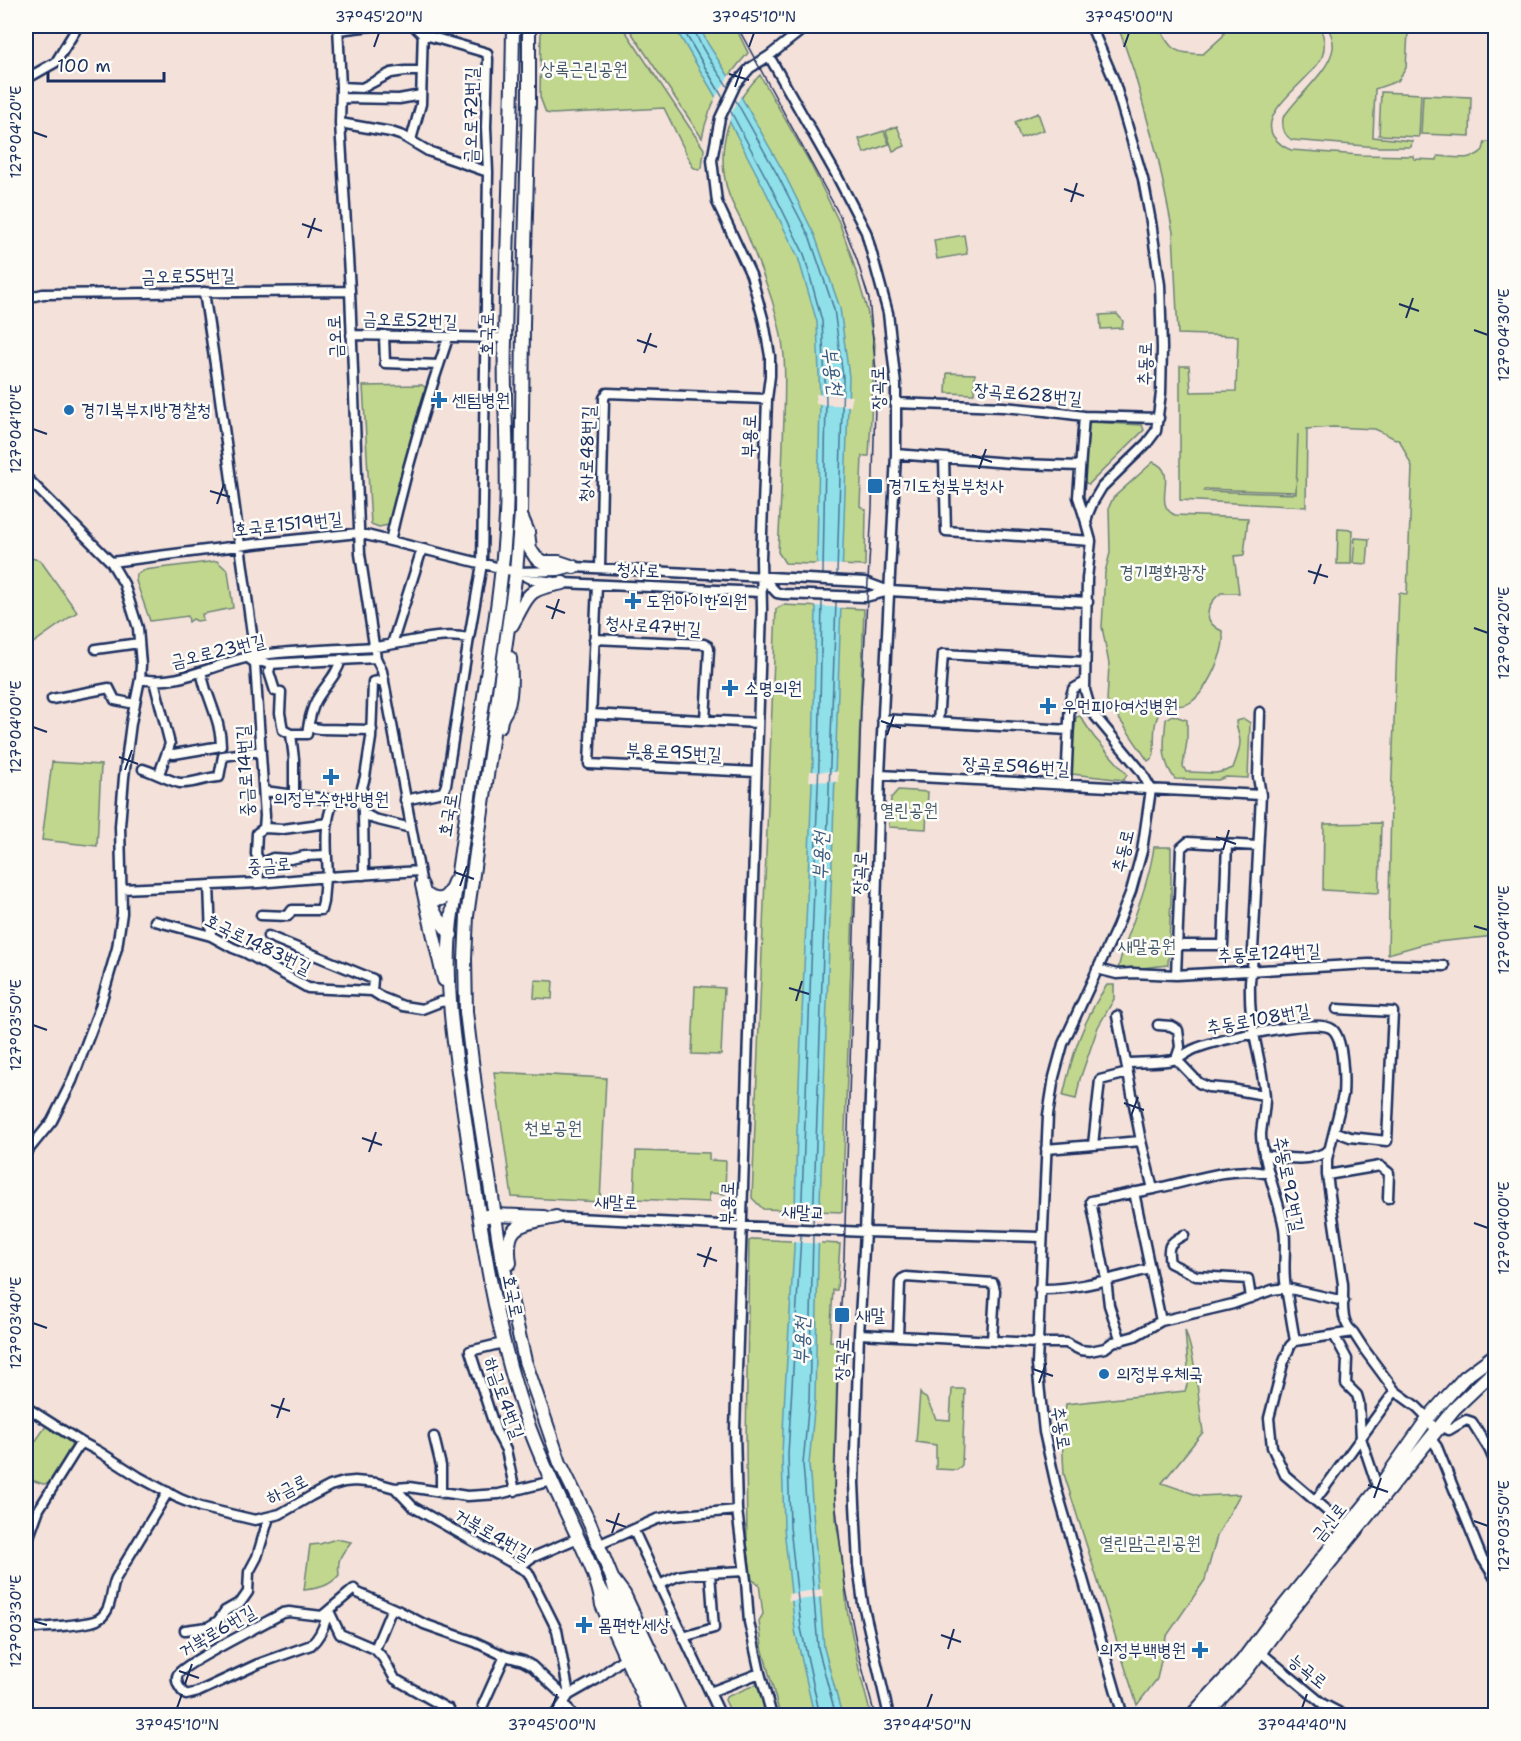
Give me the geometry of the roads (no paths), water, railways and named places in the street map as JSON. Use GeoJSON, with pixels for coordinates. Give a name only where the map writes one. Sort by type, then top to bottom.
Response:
{"type":"FeatureCollection","features":[{"type":"Feature","properties":{"kind":"main road","name":"호국로"},"geometry":{"type":"LineString","coordinates":[[513,26],[505,338],[506,516],[502,569],[450,932],[448,957],[450,1001],[480,1217],[503,1343],[511,1372],[539,1453],[660,1716]]}},
{"type":"Feature","properties":{"kind":"main road","name":"호국로"},"geometry":{"type":"LineString","coordinates":[[529,26],[521,513],[516,572],[468,906],[464,976],[470,1047],[494,1215],[525,1361],[560,1463],[598,1545],[612,1578],[617,1597],[671,1716]]}},
{"type":"Feature","properties":{"kind":"main road","name":"호국로"},"geometry":{"type":"LineString","coordinates":[[521,513],[528,532],[530,549],[536,558],[543,562],[560,562],[574,567]]}},
{"type":"Feature","properties":{"kind":"main road"},"geometry":{"type":"LineString","coordinates":[[507,634],[524,601],[531,593],[563,583]]}},
{"type":"Feature","properties":{"kind":"main road"},"geometry":{"type":"LineString","coordinates":[[490,749],[498,739],[501,716],[507,708],[512,673],[510,658],[515,620]]}},
{"type":"Feature","properties":{"kind":"main road"},"geometry":{"type":"LineString","coordinates":[[424,890],[433,899],[446,897],[459,866]]}},
{"type":"Feature","properties":{"kind":"main road"},"geometry":{"type":"LineString","coordinates":[[424,890],[436,915],[450,932],[464,976]]}},
{"type":"Feature","properties":{"kind":"main road"},"geometry":{"type":"LineString","coordinates":[[424,890],[436,950],[450,1001]]}},
{"type":"Feature","properties":{"kind":"main road","name":"새말로"},"geometry":{"type":"LineString","coordinates":[[480,1217],[494,1215],[556,1217]]}},
{"type":"Feature","properties":{"kind":"main road"},"geometry":{"type":"LineString","coordinates":[[514,1315],[509,1237],[517,1228],[556,1217]]}},
{"type":"Feature","properties":{"kind":"main road","name":"금신로"},"geometry":{"type":"LineString","coordinates":[[1205,1716],[1249,1667],[1271,1622],[1378,1489],[1428,1418],[1465,1377],[1496,1354]]}},
{"type":"Feature","properties":{"kind":"main road","name":"금신로"},"geometry":{"type":"LineString","coordinates":[[1191,1716],[1289,1613],[1454,1409],[1496,1369]]}},
{"type":"Feature","properties":{"kind":"main road","name":"호국로"},"geometry":{"type":"LineString","coordinates":[[612,1578],[624,1594],[681,1716]]}},
{"type":"Feature","properties":{"kind":"main road","name":"호국로"},"geometry":{"type":"LineString","coordinates":[[600,1588],[602,1605],[652,1716]]}},
{"type":"Feature","properties":{"kind":"street"},"geometry":{"type":"LineString","coordinates":[[26,79],[56,62],[78,26]]}},
{"type":"Feature","properties":{"kind":"street"},"geometry":{"type":"LineString","coordinates":[[338,28],[371,26]]}},
{"type":"Feature","properties":{"kind":"street"},"geometry":{"type":"LineString","coordinates":[[411,140],[421,104],[422,30],[414,26]]}},
{"type":"Feature","properties":{"kind":"street"},"geometry":{"type":"LineString","coordinates":[[769,56],[807,26]]}},
{"type":"Feature","properties":{"kind":"street","name":"추동로"},"geometry":{"type":"LineString","coordinates":[[1086,524],[1093,502],[1102,488],[1152,438],[1156,431],[1159,418],[1162,348],[1160,285],[1143,179],[1114,80],[1090,26]]}},
{"type":"Feature","properties":{"kind":"street","name":"금오로"},"geometry":{"type":"LineString","coordinates":[[338,28],[340,123],[350,291],[360,554],[376,658],[384,680],[418,872],[424,890]]}},
{"type":"Feature","properties":{"kind":"street","name":"금오로72번길"},"geometry":{"type":"LineString","coordinates":[[340,123],[391,132],[411,140],[428,151],[488,172],[487,53],[422,30]]}},
{"type":"Feature","properties":{"kind":"street","name":"부용로"},"geometry":{"type":"LineString","coordinates":[[769,56],[744,74],[724,107],[717,126],[712,160],[717,202],[751,275],[764,322],[770,356],[761,576],[747,1225],[735,1431],[737,1510],[751,1633],[772,1716]]}},
{"type":"Feature","properties":{"kind":"street","name":"장곡로"},"geometry":{"type":"LineString","coordinates":[[769,56],[866,232],[888,313],[896,386],[896,454],[882,719],[855,1483],[858,1565],[863,1604],[890,1716]]}},
{"type":"Feature","properties":{"kind":"street"},"geometry":{"type":"LineString","coordinates":[[341,87],[362,88],[391,73],[421,71]]}},
{"type":"Feature","properties":{"kind":"street"},"geometry":{"type":"LineString","coordinates":[[341,98],[399,99],[421,95]]}},
{"type":"Feature","properties":{"kind":"street"},"geometry":{"type":"LineString","coordinates":[[405,800],[443,792],[446,785],[482,564],[488,172]]}},
{"type":"Feature","properties":{"kind":"street","name":"금오로55번길"},"geometry":{"type":"LineString","coordinates":[[26,298],[43,294],[350,291]]}},
{"type":"Feature","properties":{"kind":"street"},"geometry":{"type":"LineString","coordinates":[[204,292],[240,545],[251,657],[271,664],[376,658]]}},
{"type":"Feature","properties":{"kind":"street","name":"금오로52번길"},"geometry":{"type":"LineString","coordinates":[[351,335],[505,338]]}},
{"type":"Feature","properties":{"kind":"street"},"geometry":{"type":"LineString","coordinates":[[384,335],[385,363],[439,365]]}},
{"type":"Feature","properties":{"kind":"street"},"geometry":{"type":"LineString","coordinates":[[390,541],[401,492],[448,338]]}},
{"type":"Feature","properties":{"kind":"street","name":"청사로48번길"},"geometry":{"type":"LineString","coordinates":[[600,568],[604,398],[607,393],[767,399]]}},
{"type":"Feature","properties":{"kind":"street","name":"장곡로628번길"},"geometry":{"type":"LineString","coordinates":[[895,403],[1003,407],[1084,416],[1159,418]]}},
{"type":"Feature","properties":{"kind":"street"},"geometry":{"type":"LineString","coordinates":[[1084,416],[1078,497],[1091,541],[1087,579],[1085,662],[1087,702],[1091,711],[1141,771],[1151,789]]}},
{"type":"Feature","properties":{"kind":"street"},"geometry":{"type":"LineString","coordinates":[[896,454],[1021,464],[1080,466]]}},
{"type":"Feature","properties":{"kind":"street"},"geometry":{"type":"LineString","coordinates":[[944,458],[946,531],[1091,541]]}},
{"type":"Feature","properties":{"kind":"street"},"geometry":{"type":"LineString","coordinates":[[26,477],[111,562],[124,584],[138,628],[141,665],[126,759],[120,826],[122,913],[117,948],[99,1010],[62,1103],[52,1121],[26,1153]]}},
{"type":"Feature","properties":{"kind":"street","name":"호국로1519번길"},"geometry":{"type":"LineString","coordinates":[[111,562],[358,532],[502,569]]}},
{"type":"Feature","properties":{"kind":"street"},"geometry":{"type":"LineString","coordinates":[[392,644],[423,549]]}},
{"type":"Feature","properties":{"kind":"street","name":"청사로"},"geometry":{"type":"LineString","coordinates":[[516,572],[559,571],[574,567],[761,576],[865,582],[889,591]]}},
{"type":"Feature","properties":{"kind":"street","name":"청사로"},"geometry":{"type":"LineString","coordinates":[[502,569],[531,579],[563,583],[761,592]]}},
{"type":"Feature","properties":{"kind":"street"},"geometry":{"type":"LineString","coordinates":[[761,576],[777,593],[783,594],[865,597],[889,591],[1088,602]]}},
{"type":"Feature","properties":{"kind":"street","name":"청사로47번길"},"geometry":{"type":"LineString","coordinates":[[589,764],[597,585]]}},
{"type":"Feature","properties":{"kind":"street"},"geometry":{"type":"LineString","coordinates":[[375,647],[436,636],[469,638]]}},
{"type":"Feature","properties":{"kind":"street","name":"청사로47번길"},"geometry":{"type":"LineString","coordinates":[[594,639],[697,643],[708,646],[705,720]]}},
{"type":"Feature","properties":{"kind":"street"},"geometry":{"type":"LineString","coordinates":[[96,649],[139,643]]}},
{"type":"Feature","properties":{"kind":"street","name":"금오로23번길"},"geometry":{"type":"LineString","coordinates":[[140,679],[171,680],[251,657],[375,647]]}},
{"type":"Feature","properties":{"kind":"street"},"geometry":{"type":"LineString","coordinates":[[938,722],[943,654],[1085,662]]}},
{"type":"Feature","properties":{"kind":"street","name":"중금로14번길"},"geometry":{"type":"LineString","coordinates":[[251,657],[255,663],[264,791],[264,828],[257,833],[256,854],[260,864],[258,883]]}},
{"type":"Feature","properties":{"kind":"street"},"geometry":{"type":"LineString","coordinates":[[271,664],[269,672],[275,691],[281,692],[280,713],[283,730],[291,734],[307,734],[310,714],[316,699],[339,670],[341,660]]}},
{"type":"Feature","properties":{"kind":"street"},"geometry":{"type":"LineString","coordinates":[[168,753],[221,746],[221,732],[201,672]]}},
{"type":"Feature","properties":{"kind":"street"},"geometry":{"type":"LineString","coordinates":[[364,874],[363,813],[360,795],[372,730],[373,682],[384,680]]}},
{"type":"Feature","properties":{"kind":"street"},"geometry":{"type":"LineString","coordinates":[[154,681],[170,744],[159,774]]}},
{"type":"Feature","properties":{"kind":"street"},"geometry":{"type":"LineString","coordinates":[[1066,785],[1070,699],[1072,689],[1085,682]]}},
{"type":"Feature","properties":{"kind":"street"},"geometry":{"type":"LineString","coordinates":[[51,699],[109,688],[115,700],[135,704]]}},
{"type":"Feature","properties":{"kind":"street","name":"추동로92번길"},"geometry":{"type":"LineString","coordinates":[[1260,712],[1258,777],[1261,795],[1250,1009],[1264,1095],[1265,1115],[1261,1135],[1264,1155],[1284,1227],[1283,1274],[1295,1341]]}},
{"type":"Feature","properties":{"kind":"street"},"geometry":{"type":"LineString","coordinates":[[591,714],[758,723]]}},
{"type":"Feature","properties":{"kind":"street"},"geometry":{"type":"LineString","coordinates":[[882,719],[1068,730]]}},
{"type":"Feature","properties":{"kind":"street"},"geometry":{"type":"LineString","coordinates":[[308,727],[372,730]]}},
{"type":"Feature","properties":{"kind":"street"},"geometry":{"type":"LineString","coordinates":[[291,734],[294,795]]}},
{"type":"Feature","properties":{"kind":"street"},"geometry":{"type":"LineString","coordinates":[[143,769],[180,783],[208,780],[212,777],[219,777],[223,756],[261,751]]}},
{"type":"Feature","properties":{"kind":"street","name":"부용로95번길"},"geometry":{"type":"LineString","coordinates":[[589,764],[756,772]]}},
{"type":"Feature","properties":{"kind":"street","name":"장곡로596번길"},"geometry":{"type":"LineString","coordinates":[[880,775],[1261,795]]}},
{"type":"Feature","properties":{"kind":"street","name":"추동로"},"geometry":{"type":"LineString","coordinates":[[1123,1716],[1048,1456],[1041,1411],[1037,1343],[1048,1114],[1054,1077],[1063,1044],[1117,927],[1131,891],[1142,851],[1151,789]]}},
{"type":"Feature","properties":{"kind":"street"},"geometry":{"type":"LineString","coordinates":[[264,791],[333,800],[360,795]]}},
{"type":"Feature","properties":{"kind":"street"},"geometry":{"type":"LineString","coordinates":[[261,915],[288,916],[292,910],[321,910],[327,877],[328,823],[334,800]]}},
{"type":"Feature","properties":{"kind":"street"},"geometry":{"type":"LineString","coordinates":[[363,813],[374,819],[411,828]]}},
{"type":"Feature","properties":{"kind":"street"},"geometry":{"type":"LineString","coordinates":[[264,828],[283,830],[328,823]]}},
{"type":"Feature","properties":{"kind":"street"},"geometry":{"type":"LineString","coordinates":[[1176,975],[1181,848],[1188,842],[1257,846]]}},
{"type":"Feature","properties":{"kind":"street"},"geometry":{"type":"LineString","coordinates":[[1177,945],[1223,945],[1227,844]]}},
{"type":"Feature","properties":{"kind":"street"},"geometry":{"type":"LineString","coordinates":[[260,864],[273,858],[290,859],[327,855]]}},
{"type":"Feature","properties":{"kind":"street","name":"중금로"},"geometry":{"type":"LineString","coordinates":[[122,889],[258,883],[418,872]]}},
{"type":"Feature","properties":{"kind":"street"},"geometry":{"type":"LineString","coordinates":[[209,885],[211,936]]}},
{"type":"Feature","properties":{"kind":"street","name":"호국로1483번길"},"geometry":{"type":"LineString","coordinates":[[155,921],[211,936],[308,988],[372,991],[403,1006],[422,1009],[450,1001]]}},
{"type":"Feature","properties":{"kind":"street"},"geometry":{"type":"LineString","coordinates":[[267,936],[373,979],[372,991]]}},
{"type":"Feature","properties":{"kind":"street","name":"추동로124번길"},"geometry":{"type":"LineString","coordinates":[[1097,969],[1117,974],[1176,975],[1369,964],[1443,966]]}},
{"type":"Feature","properties":{"kind":"street"},"geometry":{"type":"LineString","coordinates":[[1334,1131],[1350,1137],[1387,1141],[1393,1012],[1337,1009]]}},
{"type":"Feature","properties":{"kind":"street"},"geometry":{"type":"LineString","coordinates":[[1117,1016],[1141,1141],[1153,1189]]}},
{"type":"Feature","properties":{"kind":"street"},"geometry":{"type":"LineString","coordinates":[[1158,1025],[1171,1026],[1178,1030],[1180,1047],[1176,1059],[1199,1083],[1208,1087],[1264,1095]]}},
{"type":"Feature","properties":{"kind":"street","name":"추동로108번길"},"geometry":{"type":"LineString","coordinates":[[1126,1063],[1176,1059],[1210,1043],[1287,1028],[1321,1025],[1335,1031],[1340,1047],[1344,1080],[1343,1095],[1327,1159],[1327,1175],[1344,1302],[1343,1315],[1347,1327],[1395,1391],[1428,1418],[1436,1433],[1437,1447],[1480,1556],[1496,1580]]}},
{"type":"Feature","properties":{"kind":"street"},"geometry":{"type":"LineString","coordinates":[[1093,1145],[1100,1080],[1128,1073]]}},
{"type":"Feature","properties":{"kind":"street"},"geometry":{"type":"LineString","coordinates":[[1046,1149],[1141,1141]]}},
{"type":"Feature","properties":{"kind":"street"},"geometry":{"type":"LineString","coordinates":[[1264,1155],[1291,1159],[1321,1156],[1329,1150]]}},
{"type":"Feature","properties":{"kind":"street"},"geometry":{"type":"LineString","coordinates":[[1327,1175],[1380,1166],[1389,1173],[1388,1197]]}},
{"type":"Feature","properties":{"kind":"street"},"geometry":{"type":"LineString","coordinates":[[1121,1341],[1109,1305],[1091,1201],[1235,1171],[1265,1173],[1268,1170]]}},
{"type":"Feature","properties":{"kind":"street"},"geometry":{"type":"LineString","coordinates":[[1134,1192],[1161,1321]]}},
{"type":"Feature","properties":{"kind":"street","name":"새말로"},"geometry":{"type":"LineString","coordinates":[[556,1217],[747,1225]]}},
{"type":"Feature","properties":{"kind":"street","name":"새말교"},"geometry":{"type":"LineString","coordinates":[[747,1225],[865,1232]]}},
{"type":"Feature","properties":{"kind":"street"},"geometry":{"type":"LineString","coordinates":[[865,1232],[1041,1237]]}},
{"type":"Feature","properties":{"kind":"street"},"geometry":{"type":"LineString","coordinates":[[1184,1235],[1173,1240],[1168,1249],[1170,1263],[1196,1275],[1248,1279],[1251,1298]]}},
{"type":"Feature","properties":{"kind":"street"},"geometry":{"type":"LineString","coordinates":[[1039,1289],[1087,1285],[1149,1269]]}},
{"type":"Feature","properties":{"kind":"street"},"geometry":{"type":"LineString","coordinates":[[898,1336],[900,1283],[906,1277],[993,1283],[995,1290],[992,1340]]}},
{"type":"Feature","properties":{"kind":"street"},"geometry":{"type":"LineString","coordinates":[[859,1334],[1066,1343],[1080,1350],[1090,1351],[1105,1348],[1113,1342],[1121,1341],[1161,1321],[1233,1304],[1272,1290],[1286,1288],[1344,1302]]}},
{"type":"Feature","properties":{"kind":"street"},"geometry":{"type":"LineString","coordinates":[[1347,1528],[1285,1475],[1272,1447],[1269,1418],[1290,1346],[1295,1341],[1353,1332]]}},
{"type":"Feature","properties":{"kind":"street"},"geometry":{"type":"LineString","coordinates":[[1334,1335],[1347,1359],[1346,1384],[1357,1395],[1361,1438],[1378,1489]]}},
{"type":"Feature","properties":{"kind":"street","name":"하금로4번길"},"geometry":{"type":"LineString","coordinates":[[503,1343],[470,1351],[492,1420],[506,1450],[515,1491]]}},
{"type":"Feature","properties":{"kind":"street"},"geometry":{"type":"LineString","coordinates":[[1315,1501],[1395,1391]]}},
{"type":"Feature","properties":{"kind":"street","name":"하금로"},"geometry":{"type":"LineString","coordinates":[[26,1407],[139,1477],[168,1492],[200,1507],[255,1520],[280,1514],[330,1486],[344,1482],[366,1482],[395,1488],[409,1486],[468,1496],[515,1491],[552,1482]]}},
{"type":"Feature","properties":{"kind":"street"},"geometry":{"type":"LineString","coordinates":[[1436,1433],[1449,1430],[1466,1420],[1472,1422],[1496,1465]]}},
{"type":"Feature","properties":{"kind":"street"},"geometry":{"type":"LineString","coordinates":[[434,1437],[441,1466],[441,1493]]}},
{"type":"Feature","properties":{"kind":"street"},"geometry":{"type":"LineString","coordinates":[[26,1545],[39,1509],[81,1442]]}},
{"type":"Feature","properties":{"kind":"street","name":"거북로4번길"},"geometry":{"type":"LineString","coordinates":[[395,1488],[413,1507],[528,1572],[557,1630],[566,1699]]}},
{"type":"Feature","properties":{"kind":"street"},"geometry":{"type":"LineString","coordinates":[[26,1629],[84,1623],[102,1617],[108,1607],[111,1587],[168,1492]]}},
{"type":"Feature","properties":{"kind":"street"},"geometry":{"type":"LineString","coordinates":[[598,1545],[657,1519],[737,1510]]}},
{"type":"Feature","properties":{"kind":"street"},"geometry":{"type":"LineString","coordinates":[[185,1630],[208,1627],[218,1621],[225,1611],[241,1602],[248,1592],[249,1572],[269,1517]]}},
{"type":"Feature","properties":{"kind":"street"},"geometry":{"type":"LineString","coordinates":[[634,1531],[721,1716]]}},
{"type":"Feature","properties":{"kind":"street"},"geometry":{"type":"LineString","coordinates":[[519,1567],[531,1558],[578,1538]]}},
{"type":"Feature","properties":{"kind":"street"},"geometry":{"type":"LineString","coordinates":[[659,1585],[678,1576],[690,1574],[744,1571]]}},
{"type":"Feature","properties":{"kind":"street"},"geometry":{"type":"LineString","coordinates":[[683,1637],[714,1628],[710,1573]]}},
{"type":"Feature","properties":{"kind":"street"},"geometry":{"type":"LineString","coordinates":[[447,1716],[446,1708],[395,1679],[375,1648],[340,1634],[326,1614],[354,1589],[357,1593],[424,1624],[532,1666],[566,1699],[573,1716]]}},
{"type":"Feature","properties":{"kind":"street"},"geometry":{"type":"LineString","coordinates":[[375,1648],[392,1608]]}},
{"type":"Feature","properties":{"kind":"street","name":"거북로6번길"},"geometry":{"type":"LineString","coordinates":[[283,1613],[326,1614],[325,1625],[311,1645],[258,1664],[198,1692],[186,1695],[180,1690],[178,1674],[194,1661],[283,1613]]}},
{"type":"Feature","properties":{"kind":"street","name":"능곡로"},"geometry":{"type":"LineString","coordinates":[[1257,1649],[1323,1704],[1346,1716]]}},
{"type":"Feature","properties":{"kind":"street"},"geometry":{"type":"LineString","coordinates":[[483,1705],[505,1656]]}},
{"type":"Feature","properties":{"kind":"street"},"geometry":{"type":"LineString","coordinates":[[553,1716],[566,1699],[620,1661],[626,1660]]}},
{"type":"Feature","properties":{"kind":"street"},"geometry":{"type":"LineString","coordinates":[[710,1692],[760,1673]]}},
{"type":"Feature","properties":{"kind":"water","name":"부용천"},"geometry":{"type":"Polygon","coordinates":[[[674,26],[699,26],[783,171],[815,236],[840,308],[849,377],[815,1400],[809,1464],[824,1648],[842,1715],[815,1715],[813,1710],[795,1630],[784,1528],[782,1454],[794,1249],[813,761],[820,400],[817,322],[798,257],[724,111],[674,26]]]}},
{"type":"Feature","properties":{"kind":"tram line"},"geometry":{"type":"LineString","coordinates":[[737,26],[840,216],[869,299],[876,371],[872,508],[861,710],[844,1258],[834,1492],[845,1584],[858,1652],[875,1716]]}},
{"type":"Feature","properties":{"kind":"place","name":"센텀병원"},"geometry":{"type":"Point","coordinates":[439,400]}},
{"type":"Feature","properties":{"kind":"place","name":"경기북부지방경찰청"},"geometry":{"type":"Point","coordinates":[69,410]}},
{"type":"Feature","properties":{"kind":"place","name":"경기도청북부청사"},"geometry":{"type":"Point","coordinates":[875,486]}},
{"type":"Feature","properties":{"kind":"place","name":"도원아이한의원"},"geometry":{"type":"Point","coordinates":[633,601]}},
{"type":"Feature","properties":{"kind":"place","name":"소명의원"},"geometry":{"type":"Point","coordinates":[730,688]}},
{"type":"Feature","properties":{"kind":"place","name":"우먼피아여성병원"},"geometry":{"type":"Point","coordinates":[1048,706]}},
{"type":"Feature","properties":{"kind":"place","name":"의정부수한방병원"},"geometry":{"type":"Point","coordinates":[331,777]}},
{"type":"Feature","properties":{"kind":"place","name":"새말"},"geometry":{"type":"Point","coordinates":[842,1315]}},
{"type":"Feature","properties":{"kind":"place","name":"의정부우체국"},"geometry":{"type":"Point","coordinates":[1104,1374]}},
{"type":"Feature","properties":{"kind":"place","name":"몸편한세상"},"geometry":{"type":"Point","coordinates":[584,1625]}},
{"type":"Feature","properties":{"kind":"place","name":"의정부백병원"},"geometry":{"type":"Point","coordinates":[1200,1650]}},
{"type":"Feature","properties":{"kind":"park label","name":"상록근린공원"},"geometry":{"type":"Point","coordinates":[584,69]}},
{"type":"Feature","properties":{"kind":"park label","name":"경기평화광장"},"geometry":{"type":"Point","coordinates":[1163,572]}},
{"type":"Feature","properties":{"kind":"park label","name":"열린공원"},"geometry":{"type":"Point","coordinates":[909,810]}},
{"type":"Feature","properties":{"kind":"park label","name":"새말공원"},"geometry":{"type":"Point","coordinates":[1147,946]}},
{"type":"Feature","properties":{"kind":"park label","name":"천보공원"},"geometry":{"type":"Point","coordinates":[553,1128]}},
{"type":"Feature","properties":{"kind":"park label","name":"열린맘근린공원"},"geometry":{"type":"Point","coordinates":[1150,1543]}}]}
